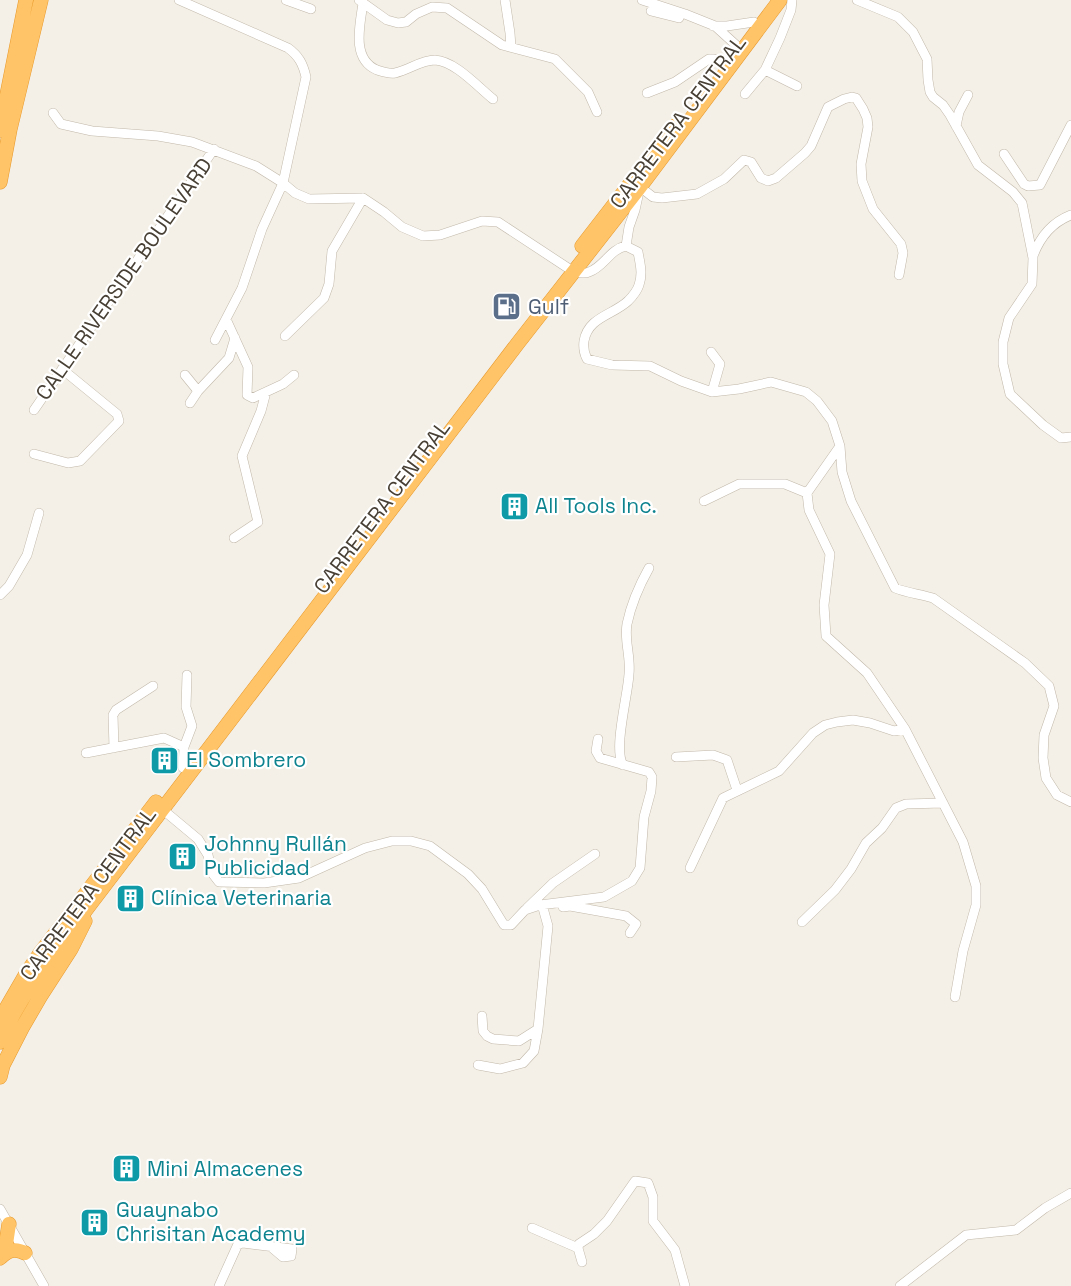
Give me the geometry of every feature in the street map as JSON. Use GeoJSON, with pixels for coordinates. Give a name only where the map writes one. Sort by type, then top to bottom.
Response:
{"type":"FeatureCollection","features":[{"type":"Feature","properties":{"kind":"highway"},"geometry":{"type":"LineString","coordinates":[[0,130],[26,0]]}},
{"type":"Feature","properties":{"kind":"highway"},"geometry":{"type":"LineString","coordinates":[[0,182],[9,129],[41,0]]}},
{"type":"Feature","properties":{"kind":"highway","name":"CARRETERA CENTRAL"},"geometry":{"type":"LineString","coordinates":[[0,1042],[15,1013],[50,958],[518,343],[771,0]]}},
{"type":"Feature","properties":{"kind":"highway","name":"CARRETERA CENTRAL"},"geometry":{"type":"LineString","coordinates":[[0,1019],[41,952],[487,369],[640,187],[780,0]]}},
{"type":"Feature","properties":{"kind":"highway"},"geometry":{"type":"LineString","coordinates":[[0,1077],[3,1065],[35,1004],[85,923],[88,907]]}},
{"type":"Feature","properties":{"kind":"highway"},"geometry":{"type":"LineString","coordinates":[[0,1258],[6,1244],[9,1224]]}},
{"type":"Feature","properties":{"kind":"highway"},"geometry":{"type":"LineString","coordinates":[[0,1258],[8,1251],[19,1250],[26,1253]]}},
{"type":"Feature","properties":{"kind":"street"},"geometry":{"type":"LineString","coordinates":[[178,0],[288,48],[298,56],[306,77],[283,183],[262,229],[242,288],[215,340]]}},
{"type":"Feature","properties":{"kind":"street"},"geometry":{"type":"LineString","coordinates":[[286,0],[311,9]]}},
{"type":"Feature","properties":{"kind":"street"},"geometry":{"type":"LineString","coordinates":[[504,0],[511,47]]}},
{"type":"Feature","properties":{"kind":"street"},"geometry":{"type":"LineString","coordinates":[[642,0],[715,26],[736,45]]}},
{"type":"Feature","properties":{"kind":"street"},"geometry":{"type":"LineString","coordinates":[[745,94],[765,70],[791,10],[792,0]]}},
{"type":"Feature","properties":{"kind":"street"},"geometry":{"type":"LineString","coordinates":[[858,0],[898,17],[913,32],[927,59],[930,92],[933,97],[943,105],[978,165],[1022,203],[1033,258],[1032,284],[1009,318],[1003,342],[1003,364],[1010,394],[1043,425],[1061,438],[1071,436]]}},
{"type":"Feature","properties":{"kind":"street"},"geometry":{"type":"LineString","coordinates":[[361,1],[387,20],[398,23],[406,22],[416,14],[439,4],[502,45],[555,59],[588,92],[597,112]]}},
{"type":"Feature","properties":{"kind":"street"},"geometry":{"type":"LineString","coordinates":[[361,1],[359,46],[368,64],[384,72],[395,73],[420,63],[436,60],[456,68],[493,99]]}},
{"type":"Feature","properties":{"kind":"street"},"geometry":{"type":"LineString","coordinates":[[651,11],[715,26],[754,22]]}},
{"type":"Feature","properties":{"kind":"street"},"geometry":{"type":"LineString","coordinates":[[647,93],[675,82],[709,58],[723,63]]}},
{"type":"Feature","properties":{"kind":"street"},"geometry":{"type":"LineString","coordinates":[[765,70],[797,86]]}},
{"type":"Feature","properties":{"kind":"street"},"geometry":{"type":"LineString","coordinates":[[956,126],[959,112],[968,95]]}},
{"type":"Feature","properties":{"kind":"street"},"geometry":{"type":"LineString","coordinates":[[626,246],[640,187],[653,197],[697,194],[724,179],[744,160],[752,162],[762,177],[768,181],[776,178],[811,146],[828,107],[844,99],[856,98],[867,118],[868,127],[861,164],[862,181],[873,209],[901,244],[903,254],[899,275]]}},
{"type":"Feature","properties":{"kind":"street"},"geometry":{"type":"LineString","coordinates":[[53,113],[61,124],[92,131],[169,138],[214,149],[256,166],[295,193],[309,198],[363,198],[402,227],[423,236],[440,235],[482,221],[498,222],[570,270],[586,273],[591,272],[616,249],[626,246],[638,252],[642,273],[639,285],[627,302],[602,316],[589,328],[584,342],[587,359],[612,365],[650,366],[681,381],[712,392],[771,382],[806,392],[816,401],[832,421],[840,446],[842,472],[851,501],[895,588],[933,598],[1025,663],[1049,686],[1054,706],[1044,735],[1043,758],[1046,778],[1056,795],[1071,802]]}},
{"type":"Feature","properties":{"kind":"street"},"geometry":{"type":"LineString","coordinates":[[1004,154],[1024,184],[1040,185],[1071,125]]}},
{"type":"Feature","properties":{"kind":"street","name":"CALLE RIVERSIDE BOULEVARD"},"geometry":{"type":"LineString","coordinates":[[34,410],[214,149]]}},
{"type":"Feature","properties":{"kind":"street"},"geometry":{"type":"LineString","coordinates":[[285,336],[324,298],[329,284],[332,251],[363,198]]}},
{"type":"Feature","properties":{"kind":"street"},"geometry":{"type":"LineString","coordinates":[[1033,258],[1036,248],[1049,229],[1061,219],[1071,215]]}},
{"type":"Feature","properties":{"kind":"street"},"geometry":{"type":"LineString","coordinates":[[226,319],[248,367],[247,395],[253,398],[283,384],[294,375]]}},
{"type":"Feature","properties":{"kind":"street"},"geometry":{"type":"LineString","coordinates":[[190,403],[230,358],[235,338]]}},
{"type":"Feature","properties":{"kind":"street"},"geometry":{"type":"LineString","coordinates":[[711,352],[720,364],[712,392]]}},
{"type":"Feature","properties":{"kind":"street"},"geometry":{"type":"LineString","coordinates":[[34,454],[68,463],[80,461],[118,422],[117,414],[62,369]]}},
{"type":"Feature","properties":{"kind":"street"},"geometry":{"type":"LineString","coordinates":[[185,375],[198,392]]}},
{"type":"Feature","properties":{"kind":"street"},"geometry":{"type":"LineString","coordinates":[[234,538],[258,522],[242,456],[261,411],[266,392]]}},
{"type":"Feature","properties":{"kind":"street"},"geometry":{"type":"LineString","coordinates":[[840,446],[807,493],[809,510],[830,554],[824,605],[826,636],[867,673],[905,729],[963,842],[976,886],[976,905],[963,951],[955,997]]}},
{"type":"Feature","properties":{"kind":"street"},"geometry":{"type":"LineString","coordinates":[[704,501],[739,484],[785,484],[807,493]]}},
{"type":"Feature","properties":{"kind":"street"},"geometry":{"type":"LineString","coordinates":[[0,595],[9,586],[27,555],[39,513]]}},
{"type":"Feature","properties":{"kind":"street"},"geometry":{"type":"LineString","coordinates":[[623,765],[619,753],[630,673],[627,625],[633,604],[649,568]]}},
{"type":"Feature","properties":{"kind":"street"},"geometry":{"type":"LineString","coordinates":[[183,768],[184,747],[192,726],[186,707],[187,675]]}},
{"type":"Feature","properties":{"kind":"street"},"geometry":{"type":"LineString","coordinates":[[114,748],[113,715],[116,710],[153,686]]}},
{"type":"Feature","properties":{"kind":"street"},"geometry":{"type":"LineString","coordinates":[[690,868],[723,798],[779,771],[813,733],[825,725],[854,720],[894,731],[905,729]]}},
{"type":"Feature","properties":{"kind":"street"},"geometry":{"type":"LineString","coordinates":[[87,753],[164,738],[184,747]]}},
{"type":"Feature","properties":{"kind":"street"},"geometry":{"type":"LineString","coordinates":[[525,910],[604,897],[632,881],[640,868],[652,777],[649,772],[600,758],[596,751],[598,739]]}},
{"type":"Feature","properties":{"kind":"street"},"geometry":{"type":"LineString","coordinates":[[676,757],[713,755],[727,760],[737,790]]}},
{"type":"Feature","properties":{"kind":"street"},"geometry":{"type":"LineString","coordinates":[[802,922],[835,890],[866,843],[882,828],[896,808],[906,804],[943,803]]}},
{"type":"Feature","properties":{"kind":"street"},"geometry":{"type":"LineString","coordinates":[[162,809],[198,839],[208,855],[212,873],[219,882],[264,883],[299,878],[365,848],[392,841],[411,841],[430,846],[468,874],[482,889],[504,925],[511,925],[553,883],[595,854]]}},
{"type":"Feature","properties":{"kind":"street"},"geometry":{"type":"LineString","coordinates":[[541,907],[570,906],[627,916],[636,924],[630,933]]}},
{"type":"Feature","properties":{"kind":"street"},"geometry":{"type":"LineString","coordinates":[[478,1065],[500,1069],[523,1063],[534,1051],[548,926],[541,907]]}},
{"type":"Feature","properties":{"kind":"street"},"geometry":{"type":"LineString","coordinates":[[482,1016],[483,1031],[493,1039],[519,1041],[538,1029]]}},
{"type":"Feature","properties":{"kind":"street"},"geometry":{"type":"LineString","coordinates":[[582,1262],[579,1244],[607,1221],[635,1181],[648,1184],[652,1197],[653,1221],[675,1250],[685,1286]]}},
{"type":"Feature","properties":{"kind":"street"},"geometry":{"type":"LineString","coordinates":[[900,1286],[966,1235],[1016,1230],[1045,1208],[1071,1193]]}},
{"type":"Feature","properties":{"kind":"street"},"geometry":{"type":"LineString","coordinates":[[0,1209],[44,1286]]}},
{"type":"Feature","properties":{"kind":"street"},"geometry":{"type":"LineString","coordinates":[[532,1228],[578,1248]]}},
{"type":"Feature","properties":{"kind":"street"},"geometry":{"type":"LineString","coordinates":[[219,1286],[238,1244],[270,1246]]}},
{"type":"Feature","properties":{"kind":"place","name":"Gulf"},"geometry":{"type":"Point","coordinates":[507,307]}},
{"type":"Feature","properties":{"kind":"place","name":"All Tools Inc."},"geometry":{"type":"Point","coordinates":[514,506]}},
{"type":"Feature","properties":{"kind":"place","name":"El Sombrero"},"geometry":{"type":"Point","coordinates":[165,760]}},
{"type":"Feature","properties":{"kind":"place","name":"Johnny Rullán Publicidad"},"geometry":{"type":"Point","coordinates":[183,856]}},
{"type":"Feature","properties":{"kind":"place","name":"Clínica Veterinaria"},"geometry":{"type":"Point","coordinates":[130,898]}},
{"type":"Feature","properties":{"kind":"place","name":"Mini Almacenes"},"geometry":{"type":"Point","coordinates":[126,1169]}},
{"type":"Feature","properties":{"kind":"place","name":"Guaynabo Chrisitan Academy"},"geometry":{"type":"Point","coordinates":[95,1222]}}]}
